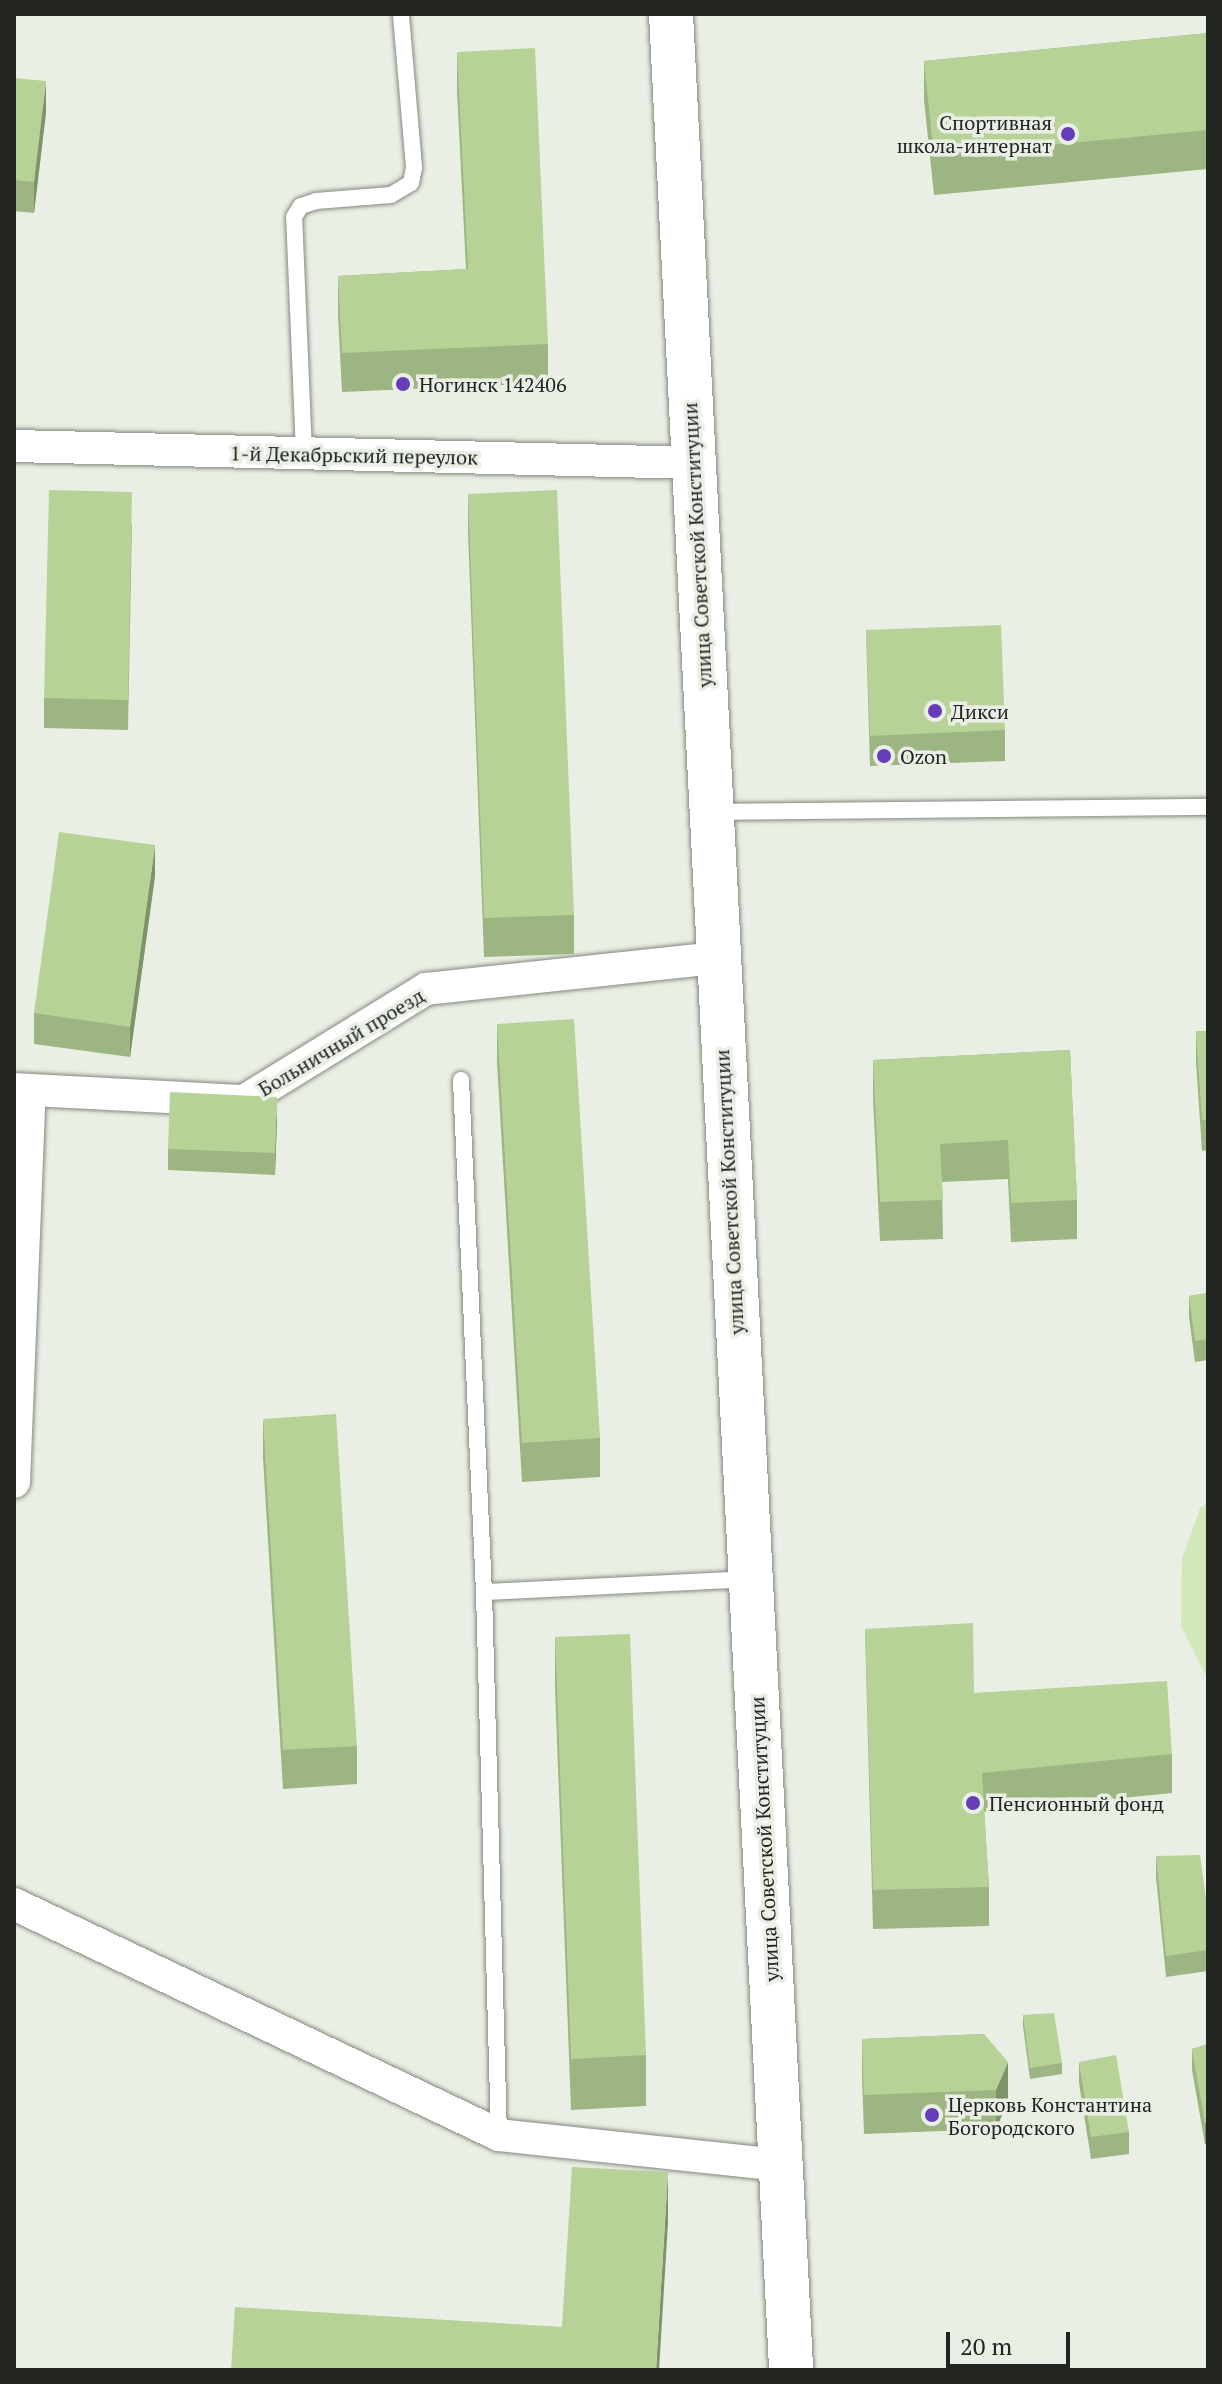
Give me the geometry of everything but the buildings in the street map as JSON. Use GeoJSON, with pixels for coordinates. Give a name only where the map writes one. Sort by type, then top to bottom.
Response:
{"type":"FeatureCollection","features":[{"type":"Feature","properties":{"kind":"street","name":"улица Советской Конституции"},"geometry":{"type":"LineString","coordinates":[[671,14],[715,958],[751,1579],[791,2370]]}},
{"type":"Feature","properties":{"kind":"street","name":"1-й Декабрьский переулок"},"geometry":{"type":"LineString","coordinates":[[14,446],[694,463]]}},
{"type":"Feature","properties":{"kind":"street","name":"Больничный проезд"},"geometry":{"type":"LineString","coordinates":[[22,1090],[244,1101],[426,989],[715,958]]}},
{"type":"Feature","properties":{"kind":"street"},"geometry":{"type":"LineString","coordinates":[[14,1482],[22,1090]]}},
{"type":"Feature","properties":{"kind":"street"},"geometry":{"type":"LineString","coordinates":[[14,1904],[499,2135],[781,2165]]}},
{"type":"Feature","properties":{"kind":"lane"},"geometry":{"type":"LineString","coordinates":[[304,453],[294,217],[301,206],[316,201],[391,195],[411,183],[414,167],[401,14]]}},
{"type":"Feature","properties":{"kind":"lane"},"geometry":{"type":"LineString","coordinates":[[709,812],[1208,807]]}},
{"type":"Feature","properties":{"kind":"lane"},"geometry":{"type":"LineString","coordinates":[[461,1080],[484,1592],[499,2135]]}},
{"type":"Feature","properties":{"kind":"lane"},"geometry":{"type":"LineString","coordinates":[[484,1592],[751,1579]]}},
{"type":"Feature","properties":{"kind":"green space"},"geometry":{"type":"Polygon","coordinates":[[[1208,1502],[1208,1680],[1181,1626],[1182,1559],[1200,1508],[1208,1502]]]}},
{"type":"Feature","properties":{"kind":"place","name":"Спортивная школа-интернат"},"geometry":{"type":"Point","coordinates":[1068,134]}},
{"type":"Feature","properties":{"kind":"place","name":"Ногинск 142406"},"geometry":{"type":"Point","coordinates":[403,384]}},
{"type":"Feature","properties":{"kind":"place","name":"Дикси"},"geometry":{"type":"Point","coordinates":[935,711]}},
{"type":"Feature","properties":{"kind":"place","name":"Ozon"},"geometry":{"type":"Point","coordinates":[884,756]}},
{"type":"Feature","properties":{"kind":"place","name":"Пенсионный фонд"},"geometry":{"type":"Point","coordinates":[973,1803]}},
{"type":"Feature","properties":{"kind":"place","name":"Церковь Константина Богородского"},"geometry":{"type":"Point","coordinates":[932,2115]}}]}
